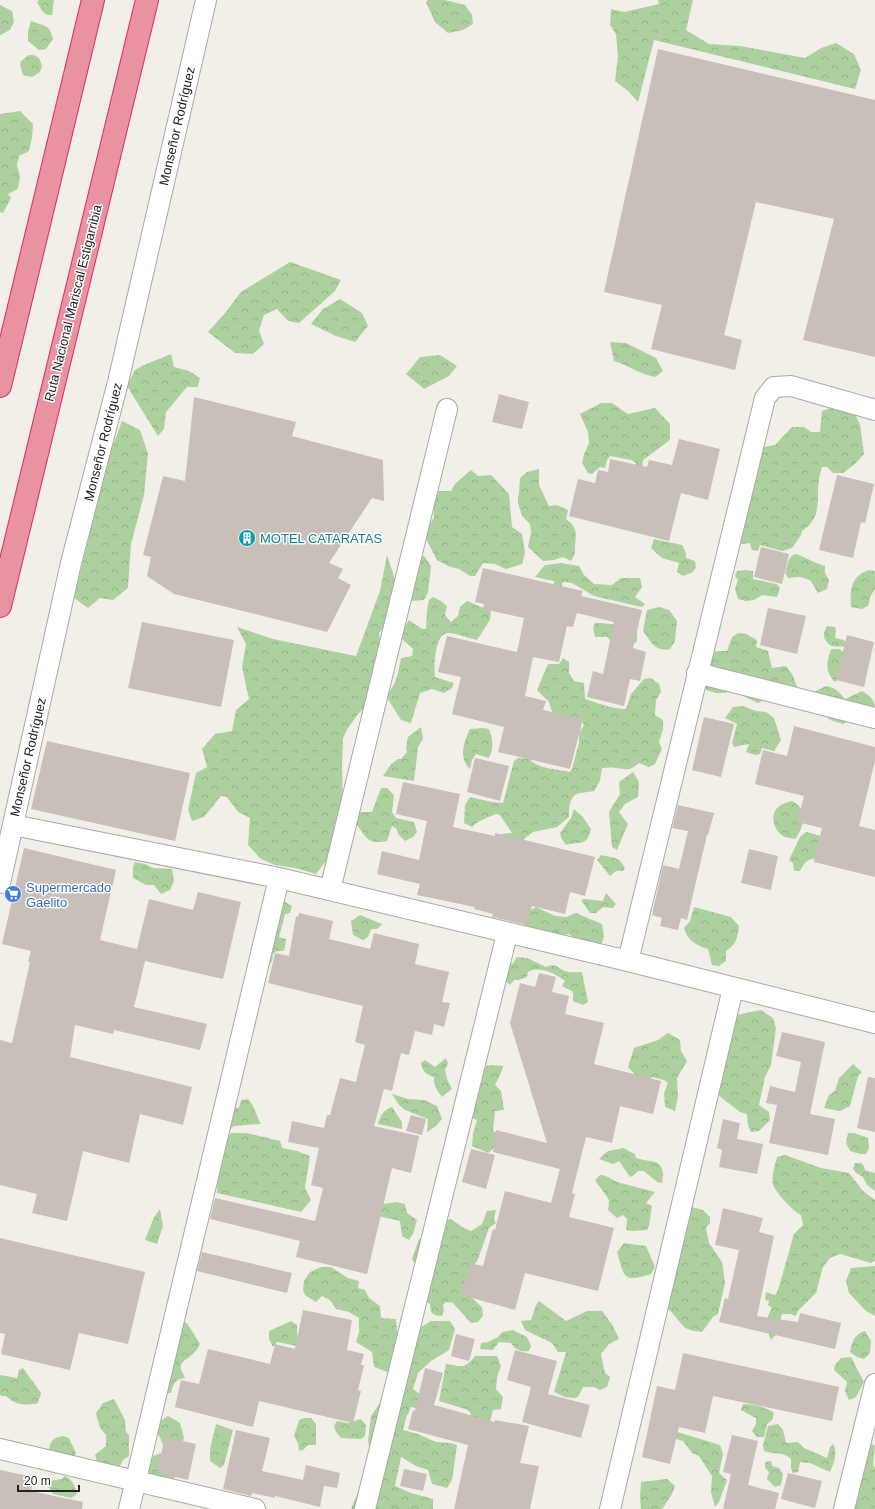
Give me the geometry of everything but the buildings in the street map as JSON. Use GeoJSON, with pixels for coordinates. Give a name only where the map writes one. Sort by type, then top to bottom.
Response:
{"type":"FeatureCollection","features":[{"type":"Feature","properties":{"kind":"highway"},"geometry":{"type":"LineString","coordinates":[[0,386],[93,0]]}},
{"type":"Feature","properties":{"kind":"highway","name":"Ruta Nacional Mariscal Estigarribia"},"geometry":{"type":"LineString","coordinates":[[0,606],[147,0]]}},
{"type":"Feature","properties":{"kind":"street","name":"Monseñor Rodríguez"},"geometry":{"type":"LineString","coordinates":[[0,883],[72,563],[118,382],[206,0]]}},
{"type":"Feature","properties":{"kind":"street"},"geometry":{"type":"LineString","coordinates":[[628,961],[765,398],[774,387],[791,386],[875,410]]}},
{"type":"Feature","properties":{"kind":"street"},"geometry":{"type":"LineString","coordinates":[[330,890],[447,409]]}},
{"type":"Feature","properties":{"kind":"street"},"geometry":{"type":"LineString","coordinates":[[697,673],[875,718]]}},
{"type":"Feature","properties":{"kind":"street"},"geometry":{"type":"LineString","coordinates":[[13,825],[279,878],[507,934],[628,961],[875,1023]]}},
{"type":"Feature","properties":{"kind":"street"},"geometry":{"type":"LineString","coordinates":[[129,1509],[279,878]]}},
{"type":"Feature","properties":{"kind":"street"},"geometry":{"type":"LineString","coordinates":[[365,1509],[507,934]]}},
{"type":"Feature","properties":{"kind":"street"},"geometry":{"type":"LineString","coordinates":[[610,1509],[732,988]]}},
{"type":"Feature","properties":{"kind":"street"},"geometry":{"type":"LineString","coordinates":[[844,1509],[875,1384]]}},
{"type":"Feature","properties":{"kind":"street"},"geometry":{"type":"LineString","coordinates":[[0,1449],[255,1509]]}},
{"type":"Feature","properties":{"kind":"green space"},"geometry":{"type":"Polygon","coordinates":[[[39,0],[54,0],[52,15],[47,15],[42,11],[37,2],[39,0]]]}},
{"type":"Feature","properties":{"kind":"green space"},"geometry":{"type":"Polygon","coordinates":[[[428,0],[445,0],[465,5],[472,15],[473,24],[463,30],[448,33],[435,22],[426,2],[428,0]]]}},
{"type":"Feature","properties":{"kind":"green space"},"geometry":{"type":"Polygon","coordinates":[[[658,0],[693,0],[686,30],[709,44],[740,46],[805,58],[821,48],[836,43],[854,54],[861,70],[855,89],[654,40],[638,102],[628,91],[615,81],[618,56],[616,34],[610,25],[611,9],[624,12],[659,4],[658,0]]]}},
{"type":"Feature","properties":{"kind":"green space"},"geometry":{"type":"Polygon","coordinates":[[[0,5],[12,11],[14,22],[10,30],[0,35],[0,5]]]}},
{"type":"Feature","properties":{"kind":"green space"},"geometry":{"type":"Polygon","coordinates":[[[31,21],[46,26],[50,30],[53,39],[46,49],[39,50],[28,41],[28,31],[31,21]]]}},
{"type":"Feature","properties":{"kind":"green space"},"geometry":{"type":"Polygon","coordinates":[[[29,55],[34,55],[39,58],[42,66],[40,72],[32,77],[23,75],[20,65],[21,61],[29,55]]]}},
{"type":"Feature","properties":{"kind":"green space"},"geometry":{"type":"Polygon","coordinates":[[[20,111],[33,124],[32,138],[29,151],[19,156],[17,165],[20,177],[18,189],[8,194],[11,198],[3,213],[0,212],[0,114],[20,111]]]}},
{"type":"Feature","properties":{"kind":"green space"},"geometry":{"type":"Polygon","coordinates":[[[290,262],[341,280],[335,291],[299,323],[288,321],[277,309],[264,315],[259,331],[264,344],[253,354],[235,353],[208,332],[241,292],[290,262]]]}},
{"type":"Feature","properties":{"kind":"green space"},"geometry":{"type":"Polygon","coordinates":[[[340,299],[362,313],[368,326],[355,342],[336,336],[311,324],[323,309],[340,299]]]}},
{"type":"Feature","properties":{"kind":"green space"},"geometry":{"type":"Polygon","coordinates":[[[610,342],[626,343],[656,358],[663,371],[655,377],[644,374],[614,361],[610,342]]]}},
{"type":"Feature","properties":{"kind":"green space"},"geometry":{"type":"Polygon","coordinates":[[[171,354],[174,367],[189,371],[200,378],[198,387],[187,387],[166,412],[164,429],[158,436],[127,386],[135,370],[171,354]]]}},
{"type":"Feature","properties":{"kind":"green space"},"geometry":{"type":"Polygon","coordinates":[[[440,355],[457,366],[449,376],[424,389],[406,374],[420,357],[440,355]]]}},
{"type":"Feature","properties":{"kind":"green space"},"geometry":{"type":"Polygon","coordinates":[[[601,403],[612,403],[628,414],[655,408],[670,424],[670,440],[643,460],[641,480],[632,484],[636,463],[631,460],[610,456],[607,460],[605,468],[600,467],[592,474],[588,473],[582,463],[589,443],[588,432],[580,414],[601,403]]]}},
{"type":"Feature","properties":{"kind":"green space"},"geometry":{"type":"Polygon","coordinates":[[[830,408],[853,411],[860,424],[864,454],[855,464],[843,473],[833,473],[827,467],[822,467],[819,478],[816,514],[809,526],[802,531],[792,548],[782,551],[760,545],[758,551],[752,550],[750,543],[734,545],[749,485],[757,477],[756,463],[764,447],[775,445],[792,427],[804,427],[811,432],[820,432],[822,411],[830,408]]]}},
{"type":"Feature","properties":{"kind":"green space"},"geometry":{"type":"Polygon","coordinates":[[[122,421],[140,430],[148,454],[144,495],[131,544],[128,588],[113,600],[100,598],[88,608],[74,598],[108,459],[122,421]]]}},
{"type":"Feature","properties":{"kind":"green space"},"geometry":{"type":"Polygon","coordinates":[[[539,469],[539,485],[549,506],[557,505],[568,510],[566,519],[573,525],[576,534],[575,552],[571,561],[563,557],[543,561],[528,547],[531,533],[530,524],[522,516],[518,503],[520,478],[527,472],[539,469]]]}},
{"type":"Feature","properties":{"kind":"green space"},"geometry":{"type":"Polygon","coordinates":[[[471,470],[478,476],[491,475],[509,494],[512,527],[522,534],[525,553],[522,564],[506,569],[495,564],[483,563],[475,576],[470,576],[459,569],[450,567],[437,560],[424,535],[434,517],[433,502],[438,491],[451,491],[455,484],[471,470]]]}},
{"type":"Feature","properties":{"kind":"green space"},"geometry":{"type":"Polygon","coordinates":[[[654,539],[682,545],[686,553],[686,558],[695,561],[696,568],[691,573],[683,576],[677,572],[679,563],[662,558],[651,548],[654,539]]]}},
{"type":"Feature","properties":{"kind":"green space"},"geometry":{"type":"Polygon","coordinates":[[[795,554],[825,566],[825,573],[829,580],[827,589],[818,593],[810,580],[800,577],[788,578],[785,573],[787,565],[789,559],[795,554]]]}},
{"type":"Feature","properties":{"kind":"green space"},"geometry":{"type":"Polygon","coordinates":[[[387,555],[397,586],[386,626],[379,633],[383,659],[375,698],[358,714],[343,738],[343,806],[334,824],[335,843],[326,861],[316,874],[295,868],[275,865],[261,859],[248,845],[250,818],[238,812],[227,797],[221,796],[204,817],[192,821],[188,810],[196,773],[207,767],[202,749],[215,734],[232,731],[236,710],[249,699],[242,667],[246,644],[237,627],[273,639],[356,656],[380,591],[387,555]]]}},
{"type":"Feature","properties":{"kind":"green space"},"geometry":{"type":"Polygon","coordinates":[[[424,556],[431,566],[428,592],[424,600],[411,601],[410,586],[417,557],[424,556]]]}},
{"type":"Feature","properties":{"kind":"green space"},"geometry":{"type":"Polygon","coordinates":[[[561,563],[579,566],[584,575],[594,584],[612,585],[621,578],[640,578],[642,587],[635,597],[645,604],[642,607],[594,596],[572,583],[563,582],[558,598],[550,613],[554,581],[535,577],[545,565],[561,563]]]}},
{"type":"Feature","properties":{"kind":"green space"},"geometry":{"type":"Polygon","coordinates":[[[869,570],[875,571],[875,589],[871,595],[868,606],[862,609],[851,607],[853,584],[858,576],[869,570]]]}},
{"type":"Feature","properties":{"kind":"green space"},"geometry":{"type":"Polygon","coordinates":[[[737,571],[753,571],[753,579],[777,584],[780,588],[777,597],[762,595],[754,600],[746,601],[738,599],[735,589],[738,580],[735,576],[737,571]]]}},
{"type":"Feature","properties":{"kind":"green space"},"geometry":{"type":"Polygon","coordinates":[[[433,597],[447,606],[445,615],[451,622],[458,616],[460,607],[467,601],[491,611],[490,620],[477,640],[449,633],[444,634],[440,638],[436,651],[435,677],[454,683],[452,688],[444,693],[432,689],[420,693],[411,723],[401,720],[386,696],[395,683],[401,658],[412,656],[413,649],[402,639],[404,628],[409,620],[422,629],[426,629],[427,609],[429,600],[433,597]]]}},
{"type":"Feature","properties":{"kind":"green space"},"geometry":{"type":"Polygon","coordinates":[[[660,607],[669,610],[677,621],[675,641],[670,649],[665,650],[657,648],[643,631],[647,610],[660,607]]]}},
{"type":"Feature","properties":{"kind":"green space"},"geometry":{"type":"Polygon","coordinates":[[[595,623],[611,624],[627,628],[637,633],[637,641],[633,644],[613,643],[607,637],[595,637],[593,628],[595,623]]]}},
{"type":"Feature","properties":{"kind":"green space"},"geometry":{"type":"Polygon","coordinates":[[[827,626],[835,627],[835,638],[844,640],[847,645],[845,647],[832,646],[825,640],[824,634],[827,626]]]}},
{"type":"Feature","properties":{"kind":"green space"},"geometry":{"type":"Polygon","coordinates":[[[738,633],[746,634],[757,640],[756,647],[768,651],[772,668],[786,666],[792,674],[797,687],[795,696],[764,700],[758,703],[741,695],[734,682],[726,693],[716,693],[706,690],[699,657],[717,651],[727,651],[732,637],[738,633]]]}},
{"type":"Feature","properties":{"kind":"green space"},"geometry":{"type":"Polygon","coordinates":[[[831,649],[840,649],[846,655],[841,676],[835,682],[829,674],[827,666],[831,649]]]}},
{"type":"Feature","properties":{"kind":"green space"},"geometry":{"type":"Polygon","coordinates":[[[563,658],[569,662],[569,673],[574,681],[584,683],[585,699],[605,706],[626,709],[631,694],[644,679],[651,678],[659,684],[661,692],[656,700],[655,715],[663,720],[663,729],[659,742],[662,749],[655,764],[649,767],[639,763],[628,769],[602,768],[600,781],[594,791],[577,794],[574,796],[570,802],[569,817],[557,827],[533,832],[524,839],[528,860],[499,838],[501,834],[512,833],[500,815],[496,814],[486,818],[472,827],[464,823],[465,805],[470,797],[503,803],[514,761],[518,758],[529,759],[538,765],[548,768],[570,772],[572,769],[579,743],[579,733],[584,725],[580,719],[553,715],[549,702],[537,690],[548,664],[559,664],[563,658]]]}},
{"type":"Feature","properties":{"kind":"green space"},"geometry":{"type":"Polygon","coordinates":[[[826,686],[839,692],[845,699],[862,691],[872,699],[875,707],[875,716],[849,720],[843,724],[830,720],[815,703],[814,692],[826,686]]]}},
{"type":"Feature","properties":{"kind":"green space"},"geometry":{"type":"Polygon","coordinates":[[[743,706],[756,711],[766,712],[774,718],[781,740],[774,751],[762,748],[760,754],[756,755],[746,752],[749,744],[734,747],[732,743],[737,724],[725,718],[733,707],[743,706]]]}},
{"type":"Feature","properties":{"kind":"green space"},"geometry":{"type":"Polygon","coordinates":[[[421,727],[423,739],[418,747],[414,781],[383,776],[391,764],[398,759],[401,759],[407,752],[406,748],[408,737],[421,727]]]}},
{"type":"Feature","properties":{"kind":"green space"},"geometry":{"type":"Polygon","coordinates":[[[470,729],[489,729],[492,740],[492,751],[489,758],[476,754],[472,760],[470,769],[464,760],[464,744],[470,729]]]}},
{"type":"Feature","properties":{"kind":"green space"},"geometry":{"type":"Polygon","coordinates":[[[633,772],[639,782],[638,797],[625,804],[619,812],[628,824],[617,850],[612,847],[609,812],[620,794],[619,782],[633,772]]]}},
{"type":"Feature","properties":{"kind":"green space"},"geometry":{"type":"Polygon","coordinates":[[[381,788],[387,788],[394,795],[392,812],[396,818],[414,822],[417,832],[413,837],[405,841],[399,835],[396,828],[392,826],[387,841],[371,841],[365,836],[355,822],[360,812],[372,812],[381,788]]]}},
{"type":"Feature","properties":{"kind":"green space"},"geometry":{"type":"Polygon","coordinates":[[[792,801],[801,808],[803,813],[803,823],[795,839],[784,837],[780,834],[775,827],[773,819],[775,811],[780,805],[792,801]]]}},
{"type":"Feature","properties":{"kind":"green space"},"geometry":{"type":"Polygon","coordinates":[[[574,809],[583,817],[591,829],[585,841],[566,845],[561,838],[560,833],[571,818],[574,809]]]}},
{"type":"Feature","properties":{"kind":"green space"},"geometry":{"type":"Polygon","coordinates":[[[806,832],[821,836],[825,859],[812,859],[807,861],[800,871],[794,871],[793,863],[789,860],[800,837],[806,832]]]}},
{"type":"Feature","properties":{"kind":"green space"},"geometry":{"type":"Polygon","coordinates":[[[601,855],[613,857],[621,862],[625,869],[623,871],[616,871],[610,876],[597,860],[601,855]]]}},
{"type":"Feature","properties":{"kind":"green space"},"geometry":{"type":"Polygon","coordinates":[[[135,862],[145,864],[153,868],[172,869],[174,881],[170,890],[161,894],[154,885],[146,885],[133,878],[133,867],[135,862]]]}},
{"type":"Feature","properties":{"kind":"green space"},"geometry":{"type":"Polygon","coordinates":[[[606,893],[616,904],[613,908],[603,907],[596,913],[590,913],[581,900],[603,901],[606,893]]]}},
{"type":"Feature","properties":{"kind":"green space"},"geometry":{"type":"Polygon","coordinates":[[[285,902],[292,906],[290,913],[285,914],[279,937],[286,939],[285,948],[283,951],[277,951],[273,954],[272,961],[266,967],[279,903],[285,902]]]}},
{"type":"Feature","properties":{"kind":"green space"},"geometry":{"type":"Polygon","coordinates":[[[536,907],[555,916],[566,917],[576,913],[602,924],[604,936],[601,945],[586,946],[569,934],[563,935],[524,926],[525,914],[536,907]]]}},
{"type":"Feature","properties":{"kind":"green space"},"geometry":{"type":"Polygon","coordinates":[[[694,907],[731,917],[739,926],[734,943],[726,951],[726,961],[719,966],[712,965],[708,949],[693,942],[685,932],[684,928],[690,921],[694,907]]]}},
{"type":"Feature","properties":{"kind":"green space"},"geometry":{"type":"Polygon","coordinates":[[[360,915],[382,924],[377,929],[371,929],[368,937],[363,940],[353,935],[351,921],[360,915]]]}},
{"type":"Feature","properties":{"kind":"green space"},"geometry":{"type":"Polygon","coordinates":[[[517,957],[527,958],[546,967],[553,965],[567,972],[582,972],[588,1002],[583,1005],[573,1001],[573,992],[562,986],[565,981],[547,971],[537,969],[532,970],[528,972],[527,977],[514,980],[510,985],[504,979],[505,968],[513,963],[517,957]]]}},
{"type":"Feature","properties":{"kind":"green space"},"geometry":{"type":"Polygon","coordinates":[[[761,1010],[773,1018],[776,1028],[771,1065],[765,1077],[759,1105],[769,1112],[770,1120],[759,1131],[751,1132],[748,1125],[747,1114],[740,1112],[718,1095],[722,1018],[761,1010]]]}},
{"type":"Feature","properties":{"kind":"green space"},"geometry":{"type":"Polygon","coordinates":[[[668,1033],[680,1040],[681,1051],[687,1061],[677,1078],[678,1097],[675,1111],[665,1107],[664,1093],[668,1083],[664,1080],[652,1077],[648,1080],[638,1078],[628,1067],[634,1048],[658,1040],[668,1033]]]}},
{"type":"Feature","properties":{"kind":"green space"},"geometry":{"type":"Polygon","coordinates":[[[446,1058],[448,1063],[445,1070],[447,1079],[452,1089],[442,1097],[435,1085],[434,1077],[425,1072],[421,1063],[425,1060],[435,1067],[446,1058]]]}},
{"type":"Feature","properties":{"kind":"green space"},"geometry":{"type":"Polygon","coordinates":[[[853,1064],[862,1072],[858,1076],[850,1106],[840,1111],[824,1108],[829,1095],[835,1091],[839,1078],[853,1064]]]}},
{"type":"Feature","properties":{"kind":"green space"},"geometry":{"type":"Polygon","coordinates":[[[486,1066],[503,1066],[495,1085],[501,1091],[504,1110],[495,1111],[493,1131],[498,1133],[497,1139],[496,1144],[488,1153],[472,1146],[473,1134],[477,1120],[468,1116],[486,1066]]]}},
{"type":"Feature","properties":{"kind":"green space"},"geometry":{"type":"Polygon","coordinates":[[[392,1094],[408,1099],[424,1100],[437,1106],[442,1119],[436,1126],[427,1132],[428,1119],[405,1110],[399,1105],[392,1094]]]}},
{"type":"Feature","properties":{"kind":"green space"},"geometry":{"type":"Polygon","coordinates":[[[248,1099],[261,1124],[234,1126],[227,1132],[234,1108],[239,1108],[241,1100],[248,1099]]]}},
{"type":"Feature","properties":{"kind":"green space"},"geometry":{"type":"Polygon","coordinates":[[[392,1107],[402,1122],[402,1129],[378,1124],[383,1113],[392,1107]]]}},
{"type":"Feature","properties":{"kind":"green space"},"geometry":{"type":"Polygon","coordinates":[[[231,1133],[247,1133],[280,1141],[282,1148],[297,1151],[310,1156],[305,1188],[311,1200],[301,1212],[217,1193],[222,1154],[227,1139],[231,1133]]]}},
{"type":"Feature","properties":{"kind":"green space"},"geometry":{"type":"Polygon","coordinates":[[[848,1133],[854,1133],[868,1138],[869,1148],[866,1154],[850,1151],[846,1143],[848,1133]]]}},
{"type":"Feature","properties":{"kind":"green space"},"geometry":{"type":"Polygon","coordinates":[[[623,1148],[635,1154],[636,1158],[660,1165],[663,1175],[662,1183],[657,1182],[644,1171],[638,1171],[630,1177],[619,1161],[613,1164],[599,1159],[608,1151],[623,1148]]]}},
{"type":"Feature","properties":{"kind":"green space"},"geometry":{"type":"Polygon","coordinates":[[[785,1155],[821,1168],[849,1173],[863,1191],[875,1200],[875,1261],[871,1263],[840,1254],[830,1258],[823,1267],[816,1293],[798,1311],[796,1316],[782,1314],[777,1334],[771,1340],[768,1332],[767,1320],[772,1308],[768,1305],[769,1301],[765,1299],[766,1292],[775,1295],[778,1290],[794,1234],[803,1225],[801,1215],[786,1202],[773,1185],[773,1175],[777,1157],[785,1155]]]}},
{"type":"Feature","properties":{"kind":"green space"},"geometry":{"type":"Polygon","coordinates":[[[855,1163],[861,1163],[865,1170],[875,1173],[875,1191],[867,1185],[863,1177],[856,1173],[853,1169],[855,1163]]]}},
{"type":"Feature","properties":{"kind":"green space"},"geometry":{"type":"Polygon","coordinates":[[[600,1175],[606,1176],[617,1182],[655,1192],[646,1203],[652,1206],[647,1230],[626,1230],[627,1219],[623,1215],[617,1218],[608,1210],[609,1200],[595,1180],[600,1175]]]}},
{"type":"Feature","properties":{"kind":"green space"},"geometry":{"type":"Polygon","coordinates":[[[397,1202],[405,1204],[407,1213],[417,1220],[413,1234],[409,1240],[402,1236],[400,1221],[374,1215],[377,1205],[397,1202]]]}},
{"type":"Feature","properties":{"kind":"green space"},"geometry":{"type":"Polygon","coordinates":[[[692,1207],[703,1210],[710,1217],[710,1223],[706,1228],[709,1243],[722,1262],[725,1283],[718,1314],[713,1317],[702,1332],[685,1328],[663,1303],[692,1207]]]}},
{"type":"Feature","properties":{"kind":"green space"},"geometry":{"type":"Polygon","coordinates":[[[160,1209],[163,1226],[157,1244],[145,1240],[154,1217],[160,1209]]]}},
{"type":"Feature","properties":{"kind":"green space"},"geometry":{"type":"Polygon","coordinates":[[[496,1210],[494,1219],[496,1223],[489,1228],[478,1259],[472,1269],[472,1298],[482,1307],[483,1316],[478,1322],[471,1323],[453,1303],[446,1302],[443,1305],[444,1311],[442,1316],[434,1315],[431,1312],[430,1304],[424,1300],[425,1282],[412,1259],[419,1239],[435,1236],[441,1221],[451,1219],[462,1227],[471,1231],[482,1224],[487,1211],[496,1210]]]}},
{"type":"Feature","properties":{"kind":"green space"},"geometry":{"type":"Polygon","coordinates":[[[624,1243],[646,1246],[655,1267],[651,1274],[634,1278],[629,1278],[626,1276],[621,1267],[617,1252],[624,1243]]]}},
{"type":"Feature","properties":{"kind":"green space"},"geometry":{"type":"Polygon","coordinates":[[[875,1266],[875,1316],[866,1311],[849,1293],[846,1281],[851,1268],[875,1266]]]}},
{"type":"Feature","properties":{"kind":"green space"},"geometry":{"type":"Polygon","coordinates":[[[321,1267],[331,1267],[348,1278],[359,1281],[358,1288],[365,1290],[369,1298],[380,1306],[381,1318],[396,1319],[398,1342],[394,1349],[388,1372],[374,1367],[372,1352],[356,1342],[359,1332],[359,1318],[349,1312],[336,1309],[330,1300],[322,1296],[316,1302],[305,1295],[303,1290],[304,1281],[310,1272],[321,1267]]]}},
{"type":"Feature","properties":{"kind":"green space"},"geometry":{"type":"Polygon","coordinates":[[[539,1301],[566,1321],[587,1311],[602,1311],[613,1326],[619,1339],[609,1344],[601,1354],[605,1373],[610,1377],[607,1387],[600,1390],[594,1387],[583,1387],[578,1397],[574,1398],[565,1397],[554,1392],[566,1352],[558,1352],[552,1343],[525,1330],[521,1321],[531,1320],[536,1305],[539,1301]]]}},
{"type":"Feature","properties":{"kind":"green space"},"geometry":{"type":"Polygon","coordinates":[[[180,1321],[187,1323],[200,1344],[195,1352],[181,1365],[185,1378],[175,1382],[171,1393],[166,1393],[180,1321]]]}},
{"type":"Feature","properties":{"kind":"green space"},"geometry":{"type":"Polygon","coordinates":[[[291,1321],[297,1325],[297,1335],[304,1338],[302,1347],[277,1342],[273,1347],[269,1339],[269,1331],[291,1321]]]}},
{"type":"Feature","properties":{"kind":"green space"},"geometry":{"type":"Polygon","coordinates":[[[431,1321],[450,1321],[455,1329],[449,1350],[431,1361],[418,1373],[413,1389],[424,1397],[419,1409],[411,1407],[403,1430],[418,1434],[436,1442],[457,1445],[452,1480],[447,1488],[432,1484],[428,1470],[416,1466],[401,1457],[395,1486],[411,1493],[433,1499],[433,1509],[351,1509],[366,1478],[371,1458],[368,1441],[371,1416],[379,1404],[399,1398],[416,1330],[431,1321]]]}},
{"type":"Feature","properties":{"kind":"green space"},"geometry":{"type":"Polygon","coordinates":[[[513,1330],[527,1337],[531,1346],[529,1351],[518,1350],[511,1343],[499,1342],[493,1350],[480,1349],[481,1343],[488,1342],[498,1337],[502,1332],[513,1330]]]}},
{"type":"Feature","properties":{"kind":"green space"},"geometry":{"type":"Polygon","coordinates":[[[865,1331],[871,1341],[870,1353],[864,1359],[857,1357],[850,1352],[856,1336],[865,1331]]]}},
{"type":"Feature","properties":{"kind":"green space"},"geometry":{"type":"Polygon","coordinates":[[[475,1356],[497,1356],[501,1366],[497,1377],[496,1389],[503,1397],[501,1409],[493,1410],[489,1426],[468,1423],[471,1414],[468,1410],[439,1401],[446,1364],[462,1366],[468,1363],[475,1356]]]}},
{"type":"Feature","properties":{"kind":"green space"},"geometry":{"type":"Polygon","coordinates":[[[851,1357],[864,1382],[856,1397],[849,1400],[845,1391],[847,1382],[834,1370],[835,1365],[841,1358],[851,1357]]]}},
{"type":"Feature","properties":{"kind":"green space"},"geometry":{"type":"Polygon","coordinates":[[[23,1368],[41,1393],[38,1403],[21,1404],[9,1399],[6,1396],[0,1395],[0,1375],[17,1378],[19,1370],[23,1368]]]}},
{"type":"Feature","properties":{"kind":"green space"},"geometry":{"type":"Polygon","coordinates":[[[114,1399],[125,1420],[126,1432],[129,1435],[129,1456],[123,1460],[119,1468],[98,1465],[95,1455],[106,1446],[106,1435],[100,1428],[96,1413],[103,1403],[114,1399]]]}},
{"type":"Feature","properties":{"kind":"green space"},"geometry":{"type":"Polygon","coordinates":[[[743,1404],[760,1406],[774,1413],[772,1420],[767,1424],[764,1437],[757,1437],[752,1431],[756,1424],[756,1418],[741,1410],[743,1404]]]}},
{"type":"Feature","properties":{"kind":"green space"},"geometry":{"type":"Polygon","coordinates":[[[168,1416],[180,1423],[184,1437],[181,1451],[182,1472],[174,1478],[171,1492],[155,1488],[147,1467],[153,1456],[164,1452],[157,1428],[161,1421],[168,1416]]]}},
{"type":"Feature","properties":{"kind":"green space"},"geometry":{"type":"Polygon","coordinates":[[[311,1418],[316,1424],[316,1445],[308,1445],[303,1450],[299,1451],[298,1443],[294,1436],[299,1420],[311,1418]]]}},
{"type":"Feature","properties":{"kind":"green space"},"geometry":{"type":"Polygon","coordinates":[[[361,1419],[366,1425],[365,1436],[361,1439],[341,1438],[336,1432],[334,1426],[337,1421],[348,1423],[361,1419]]]}},
{"type":"Feature","properties":{"kind":"green space"},"geometry":{"type":"Polygon","coordinates":[[[216,1424],[233,1430],[224,1465],[220,1468],[210,1461],[210,1449],[216,1424]]]}},
{"type":"Feature","properties":{"kind":"green space"},"geometry":{"type":"Polygon","coordinates":[[[778,1424],[783,1430],[786,1443],[798,1442],[804,1448],[827,1458],[830,1447],[833,1444],[835,1454],[830,1472],[810,1463],[800,1462],[798,1472],[793,1473],[791,1468],[791,1459],[782,1454],[764,1451],[763,1445],[768,1426],[778,1424]]]}},
{"type":"Feature","properties":{"kind":"green space"},"geometry":{"type":"Polygon","coordinates":[[[674,1431],[720,1445],[723,1454],[719,1473],[727,1480],[719,1502],[715,1507],[711,1492],[712,1476],[699,1456],[692,1453],[683,1441],[673,1438],[674,1431]]]}},
{"type":"Feature","properties":{"kind":"green space"},"geometry":{"type":"Polygon","coordinates":[[[64,1436],[69,1438],[76,1453],[74,1457],[49,1455],[50,1444],[56,1438],[64,1436]]]}},
{"type":"Feature","properties":{"kind":"green space"},"geometry":{"type":"Polygon","coordinates":[[[872,1444],[875,1446],[873,1465],[875,1468],[875,1509],[851,1509],[861,1450],[872,1444]]]}},
{"type":"Feature","properties":{"kind":"green space"},"geometry":{"type":"Polygon","coordinates":[[[771,1461],[772,1466],[779,1468],[783,1474],[781,1485],[775,1487],[767,1479],[769,1472],[765,1468],[765,1462],[771,1461]]]}},
{"type":"Feature","properties":{"kind":"green space"},"geometry":{"type":"Polygon","coordinates":[[[65,1476],[72,1481],[77,1494],[71,1498],[53,1494],[47,1485],[50,1481],[61,1479],[65,1476]]]}},
{"type":"Feature","properties":{"kind":"green space"},"geometry":{"type":"Polygon","coordinates":[[[667,1479],[675,1486],[671,1496],[662,1509],[641,1509],[641,1482],[667,1479]]]}},
{"type":"Feature","properties":{"kind":"place","name":"MOTEL CATARATAS"},"geometry":{"type":"Point","coordinates":[247,538]}},
{"type":"Feature","properties":{"kind":"place","name":"Supermercado Gaelito"},"geometry":{"type":"Point","coordinates":[13,894]}}]}
